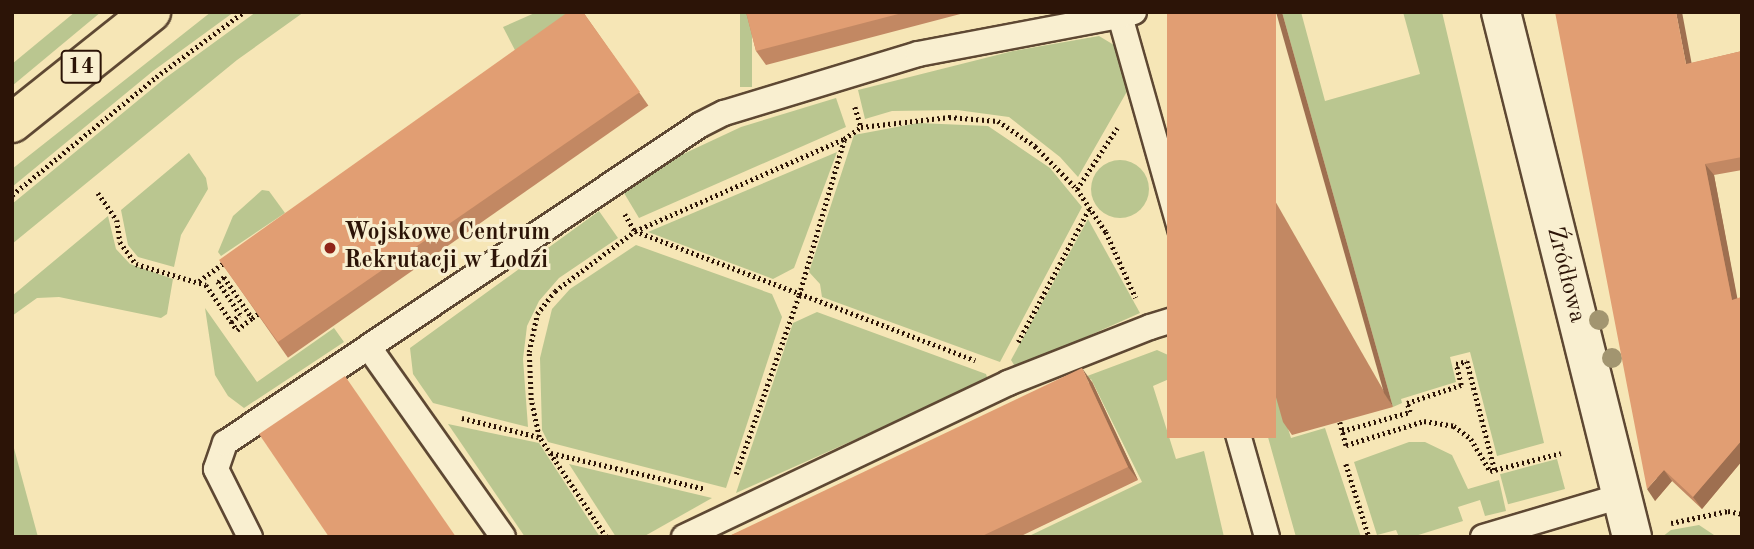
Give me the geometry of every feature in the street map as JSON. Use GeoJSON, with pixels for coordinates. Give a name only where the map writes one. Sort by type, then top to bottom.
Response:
{"type":"FeatureCollection","features":[{"type":"Feature","properties":{"kind":"main road","name":"14"},"geometry":{"type":"LineString","coordinates":[[12,123],[151,12]]}},
{"type":"Feature","properties":{"kind":"street","name":"Źródłowa"},"geometry":{"type":"LineString","coordinates":[[1501,12],[1621,496],[1646,532]]}},
{"type":"Feature","properties":{"kind":"lane"},"geometry":{"type":"LineString","coordinates":[[250,537],[216,468],[225,443],[724,113],[918,54],[1127,14],[1267,537]]}},
{"type":"Feature","properties":{"kind":"lane"},"geometry":{"type":"LineString","coordinates":[[684,537],[733,502],[1005,377],[1205,310]]}},
{"type":"Feature","properties":{"kind":"lane"},"geometry":{"type":"LineString","coordinates":[[370,349],[503,537]]}},
{"type":"Feature","properties":{"kind":"lane"},"geometry":{"type":"LineString","coordinates":[[1483,537],[1621,496]]}},
{"type":"Feature","properties":{"kind":"path"},"geometry":{"type":"LineString","coordinates":[[12,195],[156,77],[244,12]]}},
{"type":"Feature","properties":{"kind":"path"},"geometry":{"type":"LineString","coordinates":[[606,537],[539,437],[531,400],[529,352],[537,314],[555,291],[635,231],[844,139],[861,127],[887,121],[949,117],[998,121],[1035,146],[1090,207],[1150,327]]}},
{"type":"Feature","properties":{"kind":"path"},"geometry":{"type":"LineString","coordinates":[[551,453],[733,502],[799,295],[844,139]]}},
{"type":"Feature","properties":{"kind":"path"},"geometry":{"type":"LineString","coordinates":[[609,187],[635,231],[1005,377],[1090,207]]}},
{"type":"Feature","properties":{"kind":"path"},"geometry":{"type":"LineString","coordinates":[[98,193],[117,220],[120,242],[136,264],[200,281],[237,330],[258,314]]}},
{"type":"Feature","properties":{"kind":"path"},"geometry":{"type":"LineString","coordinates":[[200,281],[225,262]]}},
{"type":"Feature","properties":{"kind":"path"},"geometry":{"type":"LineString","coordinates":[[231,322],[240,316],[218,282],[224,277],[252,318]]}},
{"type":"Feature","properties":{"kind":"path"},"geometry":{"type":"LineString","coordinates":[[1342,431],[1410,412],[1407,403],[1461,385],[1456,364],[1467,360],[1495,471]]}},
{"type":"Feature","properties":{"kind":"path"},"geometry":{"type":"LineString","coordinates":[[410,405],[539,437]]}},
{"type":"Feature","properties":{"kind":"path"},"geometry":{"type":"LineString","coordinates":[[1340,422],[1346,444],[1424,421],[1441,422],[1471,439],[1490,471],[1560,453]]}},
{"type":"Feature","properties":{"kind":"path"},"geometry":{"type":"LineString","coordinates":[[1346,464],[1369,537]]}},
{"type":"Feature","properties":{"kind":"path"},"geometry":{"type":"LineString","coordinates":[[1646,532],[1718,512],[1742,514]]}},
{"type":"Feature","properties":{"kind":"green space"},"geometry":{"type":"Polygon","coordinates":[[[75,12],[101,12],[12,86],[12,64],[75,12]]]}},
{"type":"Feature","properties":{"kind":"green space"},"geometry":{"type":"Polygon","coordinates":[[[211,12],[234,12],[153,71],[12,187],[12,169],[211,12]]]}},
{"type":"Feature","properties":{"kind":"green space"},"geometry":{"type":"Polygon","coordinates":[[[256,12],[304,12],[237,60],[12,244],[12,204],[164,79],[256,12]]]}},
{"type":"Feature","properties":{"kind":"green space"},"geometry":{"type":"Polygon","coordinates":[[[537,12],[580,12],[517,54],[503,27],[537,12]]]}},
{"type":"Feature","properties":{"kind":"green space"},"geometry":{"type":"Polygon","coordinates":[[[740,12],[752,12],[752,87],[740,87],[740,12]]]}},
{"type":"Feature","properties":{"kind":"green space"},"geometry":{"type":"Polygon","coordinates":[[[1282,12],[1301,12],[1325,101],[1420,74],[1403,12],[1442,12],[1544,443],[1497,456],[1470,352],[1450,357],[1456,382],[1401,399],[1402,403],[1393,407],[1282,12]]]}},
{"type":"Feature","properties":{"kind":"green space"},"geometry":{"type":"Polygon","coordinates":[[[1099,36],[1119,48],[1129,88],[1078,177],[1060,157],[1009,117],[957,110],[892,111],[865,119],[858,90],[1013,51],[1099,36]]]}},
{"type":"Feature","properties":{"kind":"green space"},"geometry":{"type":"Polygon","coordinates":[[[836,98],[846,127],[639,218],[624,193],[679,156],[741,127],[836,98]]]}},
{"type":"Feature","properties":{"kind":"green space"},"geometry":{"type":"Polygon","coordinates":[[[918,123],[988,126],[1050,168],[1082,207],[1000,362],[822,297],[820,284],[809,272],[854,135],[918,123]]]}},
{"type":"Feature","properties":{"kind":"green space"},"geometry":{"type":"Polygon","coordinates":[[[837,152],[794,268],[773,279],[648,232],[837,152]]]}},
{"type":"Feature","properties":{"kind":"green space"},"geometry":{"type":"Polygon","coordinates":[[[189,153],[206,178],[208,189],[181,235],[174,267],[138,257],[128,245],[121,210],[189,153]]]}},
{"type":"Feature","properties":{"kind":"green space"},"geometry":{"type":"Polygon","coordinates":[[[1120,160],[1136,165],[1144,173],[1149,189],[1144,205],[1136,213],[1120,218],[1104,213],[1096,205],[1091,189],[1096,173],[1104,165],[1120,160]]]}},
{"type":"Feature","properties":{"kind":"green space"},"geometry":{"type":"Polygon","coordinates":[[[262,190],[269,191],[285,213],[221,256],[218,252],[233,216],[262,190]]]}},
{"type":"Feature","properties":{"kind":"green space"},"geometry":{"type":"Polygon","coordinates":[[[599,211],[618,238],[559,278],[539,301],[527,326],[523,359],[528,427],[433,403],[413,374],[410,348],[599,211]]]}},
{"type":"Feature","properties":{"kind":"green space"},"geometry":{"type":"Polygon","coordinates":[[[108,216],[116,249],[130,264],[173,279],[167,314],[161,318],[59,297],[37,298],[12,316],[12,296],[108,216]]]}},
{"type":"Feature","properties":{"kind":"green space"},"geometry":{"type":"Polygon","coordinates":[[[1088,219],[1140,313],[1016,368],[1011,360],[1088,219]]]}},
{"type":"Feature","properties":{"kind":"green space"},"geometry":{"type":"Polygon","coordinates":[[[636,245],[772,294],[782,317],[726,488],[548,442],[542,430],[540,358],[552,309],[570,289],[636,245]]]}},
{"type":"Feature","properties":{"kind":"green space"},"geometry":{"type":"Polygon","coordinates":[[[205,308],[257,382],[334,328],[344,342],[244,408],[228,396],[215,375],[205,308]]]}},
{"type":"Feature","properties":{"kind":"green space"},"geometry":{"type":"Polygon","coordinates":[[[817,312],[986,374],[988,380],[736,493],[793,323],[817,312]]]}},
{"type":"Feature","properties":{"kind":"green space"},"geometry":{"type":"Polygon","coordinates":[[[1157,350],[1177,359],[1183,373],[1153,386],[1176,459],[1204,451],[1224,537],[1027,537],[1142,482],[1091,379],[1031,406],[1031,397],[1157,350]]]}},
{"type":"Feature","properties":{"kind":"green space"},"geometry":{"type":"Polygon","coordinates":[[[1272,378],[1291,438],[1325,428],[1361,537],[1296,537],[1253,384],[1272,378]]]}},
{"type":"Feature","properties":{"kind":"green space"},"geometry":{"type":"Polygon","coordinates":[[[448,424],[539,443],[600,537],[525,537],[448,424]]]}},
{"type":"Feature","properties":{"kind":"green space"},"geometry":{"type":"Polygon","coordinates":[[[12,441],[38,537],[12,537],[12,441]]]}},
{"type":"Feature","properties":{"kind":"green space"},"geometry":{"type":"Polygon","coordinates":[[[1409,442],[1425,442],[1452,455],[1468,489],[1499,480],[1506,511],[1485,516],[1480,500],[1458,507],[1463,521],[1412,537],[1399,537],[1396,530],[1377,535],[1354,462],[1409,442]]]}},
{"type":"Feature","properties":{"kind":"green space"},"geometry":{"type":"Polygon","coordinates":[[[1557,459],[1565,489],[1508,504],[1500,474],[1557,459]]]}},
{"type":"Feature","properties":{"kind":"green space"},"geometry":{"type":"Polygon","coordinates":[[[569,464],[712,498],[643,537],[616,537],[569,464]]]}},
{"type":"Feature","properties":{"kind":"green space"},"geometry":{"type":"Polygon","coordinates":[[[1699,525],[1717,537],[1662,537],[1671,530],[1699,525]]]}},
{"type":"Feature","properties":{"kind":"building"},"geometry":{"type":"Polygon","coordinates":[[[568,12],[583,12],[640,92],[278,342],[219,260],[568,12]]]}},
{"type":"Feature","properties":{"kind":"building"},"geometry":{"type":"Polygon","coordinates":[[[746,12],[906,12],[756,51],[746,12]]]}},
{"type":"Feature","properties":{"kind":"building"},"geometry":{"type":"Polygon","coordinates":[[[1167,12],[1276,12],[1276,438],[1167,438],[1167,12]]]}},
{"type":"Feature","properties":{"kind":"building"},"geometry":{"type":"Polygon","coordinates":[[[1555,12],[1676,12],[1686,64],[1742,51],[1742,157],[1705,164],[1732,300],[1741,297],[1742,300],[1742,440],[1693,497],[1664,470],[1647,489],[1555,12]]]}},
{"type":"Feature","properties":{"kind":"building"},"geometry":{"type":"Polygon","coordinates":[[[1082,368],[1128,467],[980,537],[727,537],[1082,368]]]}},
{"type":"Feature","properties":{"kind":"building"},"geometry":{"type":"Polygon","coordinates":[[[345,376],[456,537],[329,537],[259,434],[345,376]]]}},
{"type":"Feature","properties":{"kind":"place","name":"Wojskowe Centrum Rekrutacji w Łodzi"},"geometry":{"type":"Point","coordinates":[330,248]}}]}
